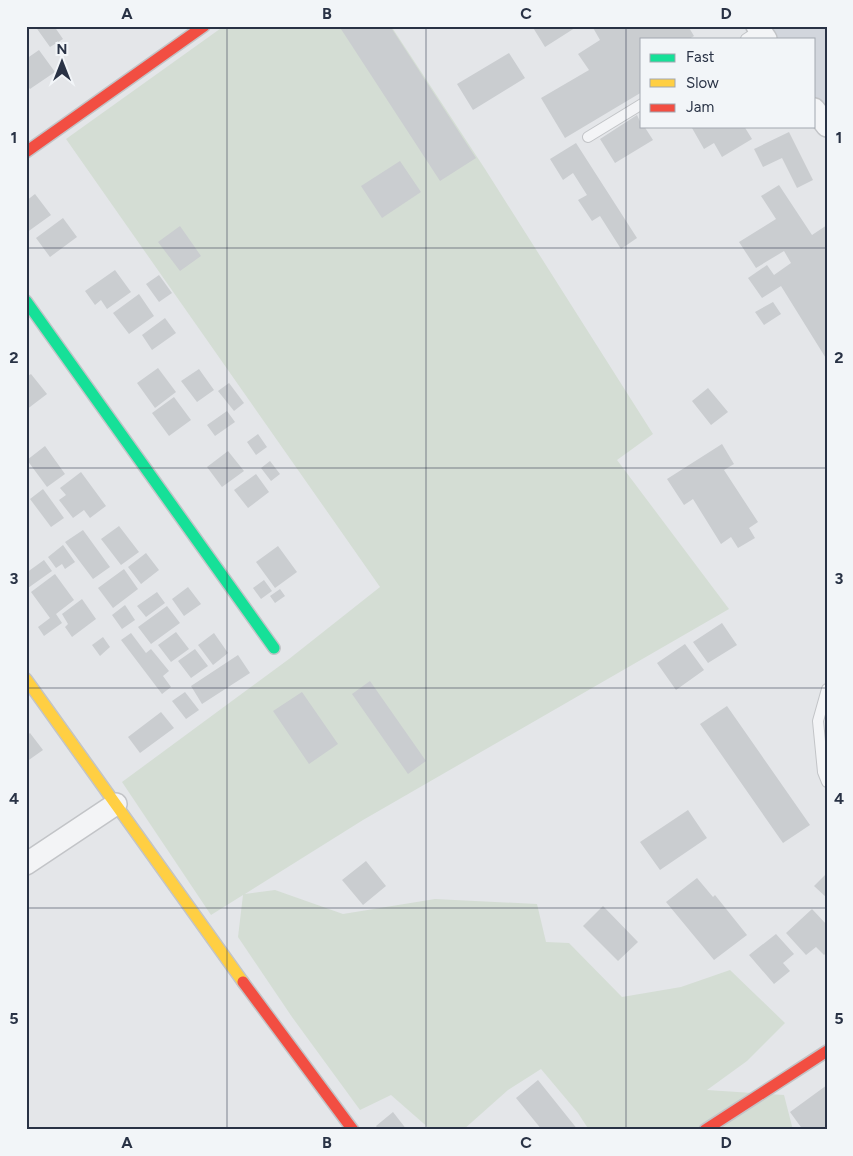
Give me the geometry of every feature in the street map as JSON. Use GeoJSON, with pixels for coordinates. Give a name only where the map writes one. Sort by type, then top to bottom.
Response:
{"type":"FeatureCollection","features":[{"type":"Feature","properties":{"kind":"street"},"geometry":{"type":"LineString","coordinates":[[26,152],[204,26]]}},
{"type":"Feature","properties":{"kind":"street"},"geometry":{"type":"LineString","coordinates":[[816,111],[827,126]]}},
{"type":"Feature","properties":{"kind":"street"},"geometry":{"type":"LineString","coordinates":[[26,301],[274,648]]}},
{"type":"Feature","properties":{"kind":"street"},"geometry":{"type":"LineString","coordinates":[[26,680],[246,988],[353,1130]]}},
{"type":"Feature","properties":{"kind":"street"},"geometry":{"type":"LineString","coordinates":[[26,864],[116,804]]}},
{"type":"Feature","properties":{"kind":"street"},"geometry":{"type":"LineString","coordinates":[[705,1130],[827,1051]]}},
{"type":"Feature","properties":{"kind":"lane"},"geometry":{"type":"LineString","coordinates":[[588,137],[640,105]]}},
{"type":"Feature","properties":{"kind":"lane"},"geometry":{"type":"LineString","coordinates":[[827,688],[818,722],[823,772],[827,782]]}},
{"type":"Feature","properties":{"kind":"shaded area"},"geometry":{"type":"Polygon","coordinates":[[[224,26],[391,26],[485,169],[653,434],[617,460],[729,609],[363,820],[245,894],[275,890],[343,914],[435,899],[537,904],[546,942],[569,943],[622,997],[681,987],[730,970],[785,1023],[747,1061],[707,1090],[784,1095],[793,1130],[589,1130],[578,1113],[541,1069],[508,1090],[463,1130],[431,1130],[391,1095],[360,1110],[292,1017],[238,937],[243,895],[211,915],[122,782],[289,659],[380,587],[66,139],[224,26]]]}},
{"type":"Feature","properties":{"kind":"shaded area"},"geometry":{"type":"Polygon","coordinates":[[[765,26],[827,26],[827,131],[816,113],[816,38],[771,38],[765,26]]]}},
{"type":"Feature","properties":{"kind":"building"},"geometry":{"type":"Polygon","coordinates":[[[35,26],[54,26],[63,39],[50,47],[35,26]]]}},
{"type":"Feature","properties":{"kind":"building"},"geometry":{"type":"Polygon","coordinates":[[[339,26],[390,26],[476,158],[440,181],[339,26]]]}},
{"type":"Feature","properties":{"kind":"building"},"geometry":{"type":"Polygon","coordinates":[[[532,26],[578,26],[545,47],[532,26]]]}},
{"type":"Feature","properties":{"kind":"building"},"geometry":{"type":"Polygon","coordinates":[[[592,26],[688,26],[694,36],[691,38],[640,38],[640,93],[565,138],[541,98],[589,70],[578,54],[600,40],[592,26]]]}},
{"type":"Feature","properties":{"kind":"building"},"geometry":{"type":"Polygon","coordinates":[[[39,50],[55,72],[30,89],[26,85],[26,59],[39,50]]]}},
{"type":"Feature","properties":{"kind":"building"},"geometry":{"type":"Polygon","coordinates":[[[509,53],[525,78],[473,110],[457,84],[509,53]]]}},
{"type":"Feature","properties":{"kind":"building"},"geometry":{"type":"Polygon","coordinates":[[[637,115],[640,128],[645,128],[653,140],[615,163],[600,139],[637,115]]]}},
{"type":"Feature","properties":{"kind":"building"},"geometry":{"type":"Polygon","coordinates":[[[692,128],[745,128],[752,139],[722,157],[714,143],[704,149],[692,128]]]}},
{"type":"Feature","properties":{"kind":"building"},"geometry":{"type":"Polygon","coordinates":[[[789,132],[813,180],[797,188],[782,158],[763,167],[754,149],[789,132]]]}},
{"type":"Feature","properties":{"kind":"building"},"geometry":{"type":"Polygon","coordinates":[[[576,143],[637,238],[621,249],[600,216],[592,221],[578,200],[587,195],[573,173],[563,180],[550,159],[576,143]]]}},
{"type":"Feature","properties":{"kind":"building"},"geometry":{"type":"Polygon","coordinates":[[[400,161],[421,192],[382,218],[361,186],[400,161]]]}},
{"type":"Feature","properties":{"kind":"building"},"geometry":{"type":"Polygon","coordinates":[[[779,185],[812,235],[827,225],[827,360],[781,286],[762,298],[748,278],[767,265],[774,275],[791,263],[784,251],[756,268],[739,242],[776,219],[761,196],[779,185]]]}},
{"type":"Feature","properties":{"kind":"building"},"geometry":{"type":"Polygon","coordinates":[[[35,194],[51,215],[26,233],[26,201],[35,194]]]}},
{"type":"Feature","properties":{"kind":"building"},"geometry":{"type":"Polygon","coordinates":[[[63,218],[77,237],[50,257],[36,238],[63,218]]]}},
{"type":"Feature","properties":{"kind":"building"},"geometry":{"type":"Polygon","coordinates":[[[180,226],[201,256],[180,271],[158,242],[180,226]]]}},
{"type":"Feature","properties":{"kind":"building"},"geometry":{"type":"Polygon","coordinates":[[[115,270],[131,292],[107,309],[101,300],[95,305],[85,291],[115,270]]]}},
{"type":"Feature","properties":{"kind":"building"},"geometry":{"type":"Polygon","coordinates":[[[159,275],[172,293],[159,302],[146,284],[159,275]]]}},
{"type":"Feature","properties":{"kind":"building"},"geometry":{"type":"Polygon","coordinates":[[[139,294],[154,316],[129,334],[113,313],[139,294]]]}},
{"type":"Feature","properties":{"kind":"building"},"geometry":{"type":"Polygon","coordinates":[[[773,302],[781,314],[764,325],[755,312],[773,302]]]}},
{"type":"Feature","properties":{"kind":"building"},"geometry":{"type":"Polygon","coordinates":[[[165,318],[176,333],[152,350],[142,335],[165,318]]]}},
{"type":"Feature","properties":{"kind":"building"},"geometry":{"type":"Polygon","coordinates":[[[158,368],[176,392],[155,408],[137,383],[158,368]]]}},
{"type":"Feature","properties":{"kind":"building"},"geometry":{"type":"Polygon","coordinates":[[[199,369],[214,390],[197,402],[181,381],[199,369]]]}},
{"type":"Feature","properties":{"kind":"building"},"geometry":{"type":"Polygon","coordinates":[[[31,374],[47,394],[26,410],[26,377],[31,374]]]}},
{"type":"Feature","properties":{"kind":"building"},"geometry":{"type":"Polygon","coordinates":[[[229,383],[244,403],[234,411],[218,391],[229,383]]]}},
{"type":"Feature","properties":{"kind":"building"},"geometry":{"type":"Polygon","coordinates":[[[708,388],[728,412],[711,425],[692,401],[708,388]]]}},
{"type":"Feature","properties":{"kind":"building"},"geometry":{"type":"Polygon","coordinates":[[[174,397],[191,420],[169,436],[152,413],[174,397]]]}},
{"type":"Feature","properties":{"kind":"building"},"geometry":{"type":"Polygon","coordinates":[[[227,411],[235,422],[215,436],[207,425],[227,411]]]}},
{"type":"Feature","properties":{"kind":"building"},"geometry":{"type":"Polygon","coordinates":[[[258,434],[267,447],[256,455],[247,442],[258,434]]]}},
{"type":"Feature","properties":{"kind":"building"},"geometry":{"type":"Polygon","coordinates":[[[722,444],[734,464],[724,470],[758,522],[749,528],[755,538],[738,548],[731,537],[721,544],[693,499],[684,505],[667,479],[722,444]]]}},
{"type":"Feature","properties":{"kind":"building"},"geometry":{"type":"Polygon","coordinates":[[[45,446],[65,474],[47,487],[27,460],[45,446]]]}},
{"type":"Feature","properties":{"kind":"building"},"geometry":{"type":"Polygon","coordinates":[[[228,451],[244,471],[222,487],[207,467],[228,451]]]}},
{"type":"Feature","properties":{"kind":"building"},"geometry":{"type":"Polygon","coordinates":[[[270,461],[280,474],[271,481],[261,468],[270,461]]]}},
{"type":"Feature","properties":{"kind":"building"},"geometry":{"type":"Polygon","coordinates":[[[81,472],[106,506],[90,518],[84,510],[73,518],[59,500],[66,495],[60,488],[81,472]]]}},
{"type":"Feature","properties":{"kind":"building"},"geometry":{"type":"Polygon","coordinates":[[[256,474],[269,492],[248,508],[234,490],[256,474]]]}},
{"type":"Feature","properties":{"kind":"building"},"geometry":{"type":"Polygon","coordinates":[[[43,489],[64,518],[51,527],[30,499],[43,489]]]}},
{"type":"Feature","properties":{"kind":"building"},"geometry":{"type":"Polygon","coordinates":[[[119,526],[139,552],[121,565],[101,539],[119,526]]]}},
{"type":"Feature","properties":{"kind":"building"},"geometry":{"type":"Polygon","coordinates":[[[83,530],[110,567],[93,579],[65,542],[83,530]]]}},
{"type":"Feature","properties":{"kind":"building"},"geometry":{"type":"Polygon","coordinates":[[[63,545],[75,562],[65,569],[62,564],[56,568],[48,557],[63,545]]]}},
{"type":"Feature","properties":{"kind":"building"},"geometry":{"type":"Polygon","coordinates":[[[278,546],[297,572],[275,588],[256,562],[278,546]]]}},
{"type":"Feature","properties":{"kind":"building"},"geometry":{"type":"Polygon","coordinates":[[[146,553],[159,570],[141,584],[128,567],[146,553]]]}},
{"type":"Feature","properties":{"kind":"building"},"geometry":{"type":"Polygon","coordinates":[[[44,560],[52,571],[28,588],[26,573],[44,560]]]}},
{"type":"Feature","properties":{"kind":"building"},"geometry":{"type":"Polygon","coordinates":[[[124,569],[138,589],[113,608],[98,588],[124,569]]]}},
{"type":"Feature","properties":{"kind":"building"},"geometry":{"type":"Polygon","coordinates":[[[55,574],[74,600],[56,614],[62,623],[44,636],[38,627],[50,618],[31,592],[55,574]]]}},
{"type":"Feature","properties":{"kind":"building"},"geometry":{"type":"Polygon","coordinates":[[[264,580],[272,591],[261,599],[253,588],[264,580]]]}},
{"type":"Feature","properties":{"kind":"building"},"geometry":{"type":"Polygon","coordinates":[[[188,587],[201,604],[184,616],[172,599],[188,587]]]}},
{"type":"Feature","properties":{"kind":"building"},"geometry":{"type":"Polygon","coordinates":[[[280,589],[285,596],[275,603],[270,596],[280,589]]]}},
{"type":"Feature","properties":{"kind":"building"},"geometry":{"type":"Polygon","coordinates":[[[157,592],[165,603],[146,617],[137,606],[157,592]]]}},
{"type":"Feature","properties":{"kind":"building"},"geometry":{"type":"Polygon","coordinates":[[[82,599],[96,619],[72,637],[65,627],[68,624],[62,614],[82,599]]]}},
{"type":"Feature","properties":{"kind":"building"},"geometry":{"type":"Polygon","coordinates":[[[125,605],[135,620],[122,629],[112,615],[125,605]]]}},
{"type":"Feature","properties":{"kind":"building"},"geometry":{"type":"Polygon","coordinates":[[[167,606],[180,623],[151,644],[138,627],[167,606]]]}},
{"type":"Feature","properties":{"kind":"building"},"geometry":{"type":"Polygon","coordinates":[[[722,623],[737,645],[708,663],[693,642],[722,623]]]}},
{"type":"Feature","properties":{"kind":"building"},"geometry":{"type":"Polygon","coordinates":[[[176,632],[189,649],[171,662],[158,645],[176,632]]]}},
{"type":"Feature","properties":{"kind":"building"},"geometry":{"type":"Polygon","coordinates":[[[131,633],[146,653],[151,649],[169,671],[163,676],[171,687],[162,694],[121,640],[131,633]]]}},
{"type":"Feature","properties":{"kind":"building"},"geometry":{"type":"Polygon","coordinates":[[[214,633],[228,653],[213,665],[198,645],[214,633]]]}},
{"type":"Feature","properties":{"kind":"building"},"geometry":{"type":"Polygon","coordinates":[[[103,637],[110,647],[100,656],[92,645],[103,637]]]}},
{"type":"Feature","properties":{"kind":"building"},"geometry":{"type":"Polygon","coordinates":[[[685,644],[704,670],[676,690],[657,663],[685,644]]]}},
{"type":"Feature","properties":{"kind":"building"},"geometry":{"type":"Polygon","coordinates":[[[195,649],[208,666],[191,678],[178,661],[195,649]]]}},
{"type":"Feature","properties":{"kind":"building"},"geometry":{"type":"Polygon","coordinates":[[[238,655],[250,673],[202,704],[191,686],[238,655]]]}},
{"type":"Feature","properties":{"kind":"building"},"geometry":{"type":"Polygon","coordinates":[[[370,681],[426,761],[408,774],[352,694],[370,681]]]}},
{"type":"Feature","properties":{"kind":"building"},"geometry":{"type":"Polygon","coordinates":[[[185,692],[199,710],[186,719],[172,701],[185,692]]]}},
{"type":"Feature","properties":{"kind":"building"},"geometry":{"type":"Polygon","coordinates":[[[302,692],[338,744],[309,764],[273,711],[302,692]]]}},
{"type":"Feature","properties":{"kind":"building"},"geometry":{"type":"Polygon","coordinates":[[[727,706],[810,825],[783,843],[700,724],[727,706]]]}},
{"type":"Feature","properties":{"kind":"building"},"geometry":{"type":"Polygon","coordinates":[[[161,712],[174,728],[140,753],[128,737],[161,712]]]}},
{"type":"Feature","properties":{"kind":"building"},"geometry":{"type":"Polygon","coordinates":[[[30,733],[43,750],[26,762],[26,736],[30,733]]]}},
{"type":"Feature","properties":{"kind":"building"},"geometry":{"type":"Polygon","coordinates":[[[688,810],[707,838],[660,870],[640,842],[688,810]]]}},
{"type":"Feature","properties":{"kind":"building"},"geometry":{"type":"Polygon","coordinates":[[[366,861],[386,886],[363,905],[342,880],[366,861]]]}},
{"type":"Feature","properties":{"kind":"building"},"geometry":{"type":"Polygon","coordinates":[[[827,873],[827,898],[814,886],[827,873]]]}},
{"type":"Feature","properties":{"kind":"building"},"geometry":{"type":"Polygon","coordinates":[[[697,878],[713,897],[715,895],[747,935],[714,960],[666,902],[697,878]]]}},
{"type":"Feature","properties":{"kind":"building"},"geometry":{"type":"Polygon","coordinates":[[[603,906],[638,942],[618,961],[583,926],[603,906]]]}},
{"type":"Feature","properties":{"kind":"building"},"geometry":{"type":"Polygon","coordinates":[[[812,909],[827,925],[827,952],[824,955],[816,947],[806,955],[786,933],[812,909]]]}},
{"type":"Feature","properties":{"kind":"building"},"geometry":{"type":"Polygon","coordinates":[[[776,934],[794,954],[783,963],[790,971],[774,984],[749,955],[776,934]]]}},
{"type":"Feature","properties":{"kind":"building"},"geometry":{"type":"Polygon","coordinates":[[[538,1080],[578,1130],[542,1130],[516,1098],[538,1080]]]}},
{"type":"Feature","properties":{"kind":"building"},"geometry":{"type":"Polygon","coordinates":[[[827,1085],[827,1130],[803,1130],[790,1112],[827,1085]]]}},
{"type":"Feature","properties":{"kind":"building"},"geometry":{"type":"Polygon","coordinates":[[[393,1112],[407,1130],[379,1130],[376,1126],[393,1112]]]}},
{"type":"Feature","properties":{"kind":"traffic: fast"},"geometry":{"type":"LineString","coordinates":[[26,301],[274,648]]}},
{"type":"Feature","properties":{"kind":"traffic: slow"},"geometry":{"type":"LineString","coordinates":[[26,679],[243,982]]}},
{"type":"Feature","properties":{"kind":"traffic: jam"},"geometry":{"type":"LineString","coordinates":[[26,152],[204,26]]}},
{"type":"Feature","properties":{"kind":"traffic: jam"},"geometry":{"type":"LineString","coordinates":[[243,982],[353,1130]]}},
{"type":"Feature","properties":{"kind":"traffic: jam"},"geometry":{"type":"LineString","coordinates":[[705,1130],[827,1051]]}}]}
